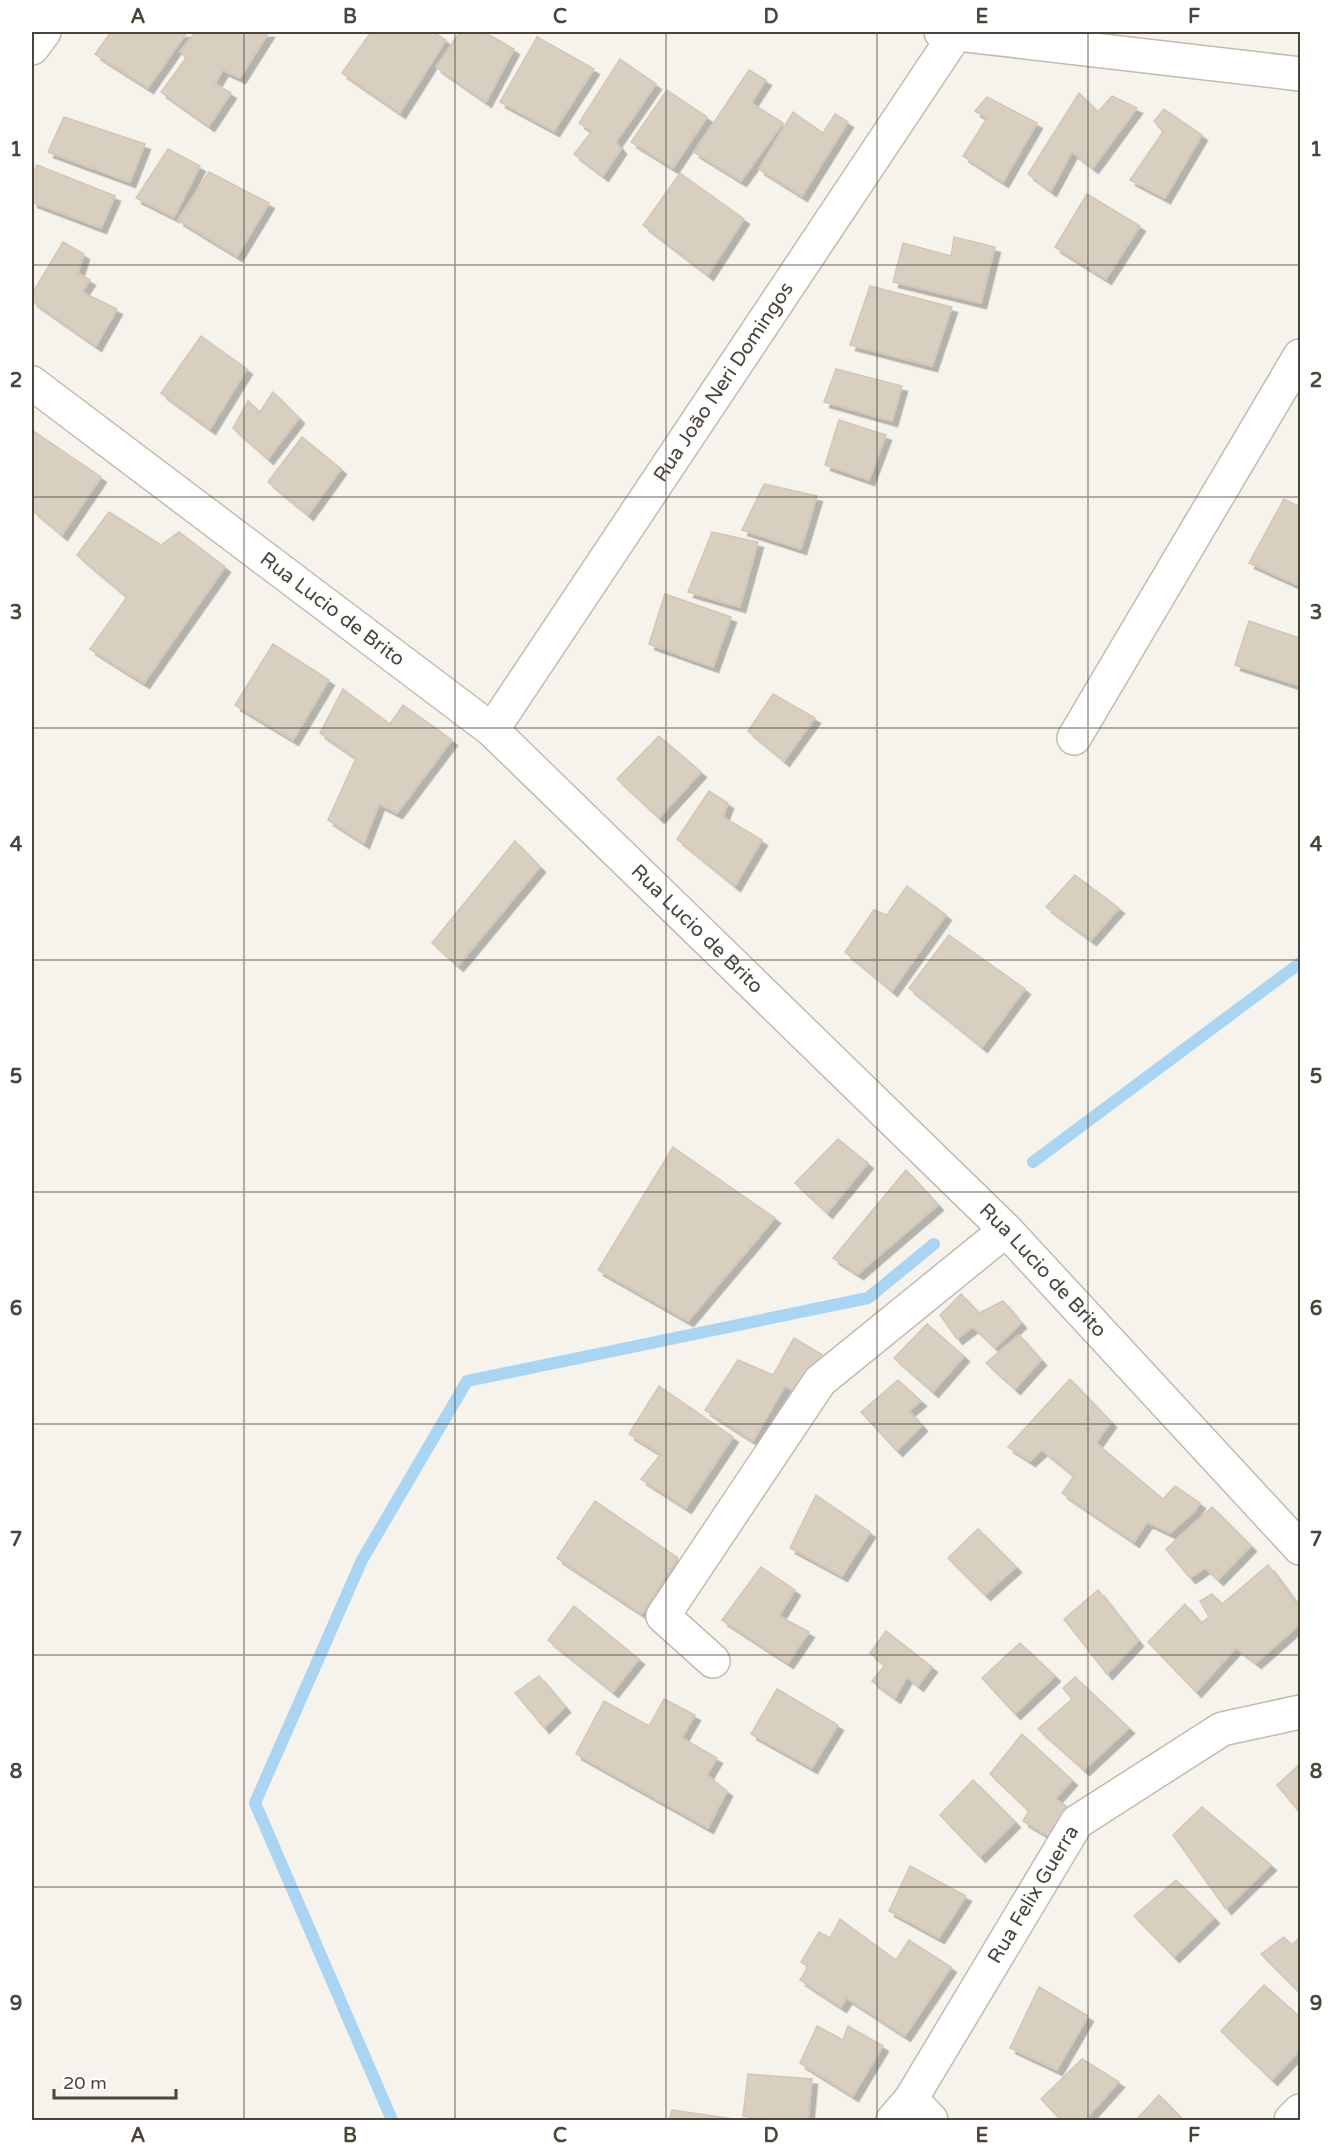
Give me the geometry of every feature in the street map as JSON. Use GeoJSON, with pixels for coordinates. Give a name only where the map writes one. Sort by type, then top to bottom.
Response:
{"type":"FeatureCollection","features":[{"type":"Feature","properties":{"kind":"street"},"geometry":{"type":"LineString","coordinates":[[32,48],[44,32]]}},
{"type":"Feature","properties":{"kind":"street"},"geometry":{"type":"LineString","coordinates":[[952,32],[1300,74]]}},
{"type":"Feature","properties":{"kind":"street","name":"Rua João Neri Domingos"},"geometry":{"type":"LineString","coordinates":[[492,730],[952,32]]}},
{"type":"Feature","properties":{"kind":"street"},"geometry":{"type":"LineString","coordinates":[[1074,738],[1300,356]]}},
{"type":"Feature","properties":{"kind":"street","name":"Rua Lucio de Brito"},"geometry":{"type":"LineString","coordinates":[[32,383],[492,730],[1006,1230],[1300,1548]]}},
{"type":"Feature","properties":{"kind":"street"},"geometry":{"type":"LineString","coordinates":[[713,1661],[663,1616],[820,1381],[1006,1230]]}},
{"type":"Feature","properties":{"kind":"street","name":"Rua Felix Guerra"},"geometry":{"type":"LineString","coordinates":[[912,2113],[1077,1822],[1222,1729],[1300,1712]]}},
{"type":"Feature","properties":{"kind":"street"},"geometry":{"type":"LineString","coordinates":[[1291,2121],[1300,2111]]}},
{"type":"Feature","properties":{"kind":"building"},"geometry":{"type":"Polygon","coordinates":[[[111,32],[187,32],[148,88],[95,54],[111,32]]]}},
{"type":"Feature","properties":{"kind":"building"},"geometry":{"type":"Polygon","coordinates":[[[195,32],[269,32],[240,78],[223,70],[215,84],[231,93],[209,126],[161,92],[186,58],[180,52],[195,32]]]}},
{"type":"Feature","properties":{"kind":"building"},"geometry":{"type":"Polygon","coordinates":[[[371,32],[433,32],[446,40],[400,113],[342,73],[371,32]]]}},
{"type":"Feature","properties":{"kind":"building"},"geometry":{"type":"Polygon","coordinates":[[[460,32],[484,32],[514,49],[486,102],[436,67],[460,32]]]}},
{"type":"Feature","properties":{"kind":"building"},"geometry":{"type":"Polygon","coordinates":[[[537,37],[594,69],[554,131],[500,102],[537,37]]]}},
{"type":"Feature","properties":{"kind":"building"},"geometry":{"type":"Polygon","coordinates":[[[620,59],[656,84],[616,142],[621,149],[603,176],[574,154],[592,131],[579,123],[620,59]]]}},
{"type":"Feature","properties":{"kind":"building"},"geometry":{"type":"Polygon","coordinates":[[[749,70],[766,80],[751,103],[783,123],[741,181],[694,152],[749,70]]]}},
{"type":"Feature","properties":{"kind":"building"},"geometry":{"type":"Polygon","coordinates":[[[667,90],[707,117],[673,168],[631,142],[667,90]]]}},
{"type":"Feature","properties":{"kind":"building"},"geometry":{"type":"Polygon","coordinates":[[[1079,93],[1098,112],[1112,96],[1137,108],[1093,168],[1072,152],[1051,191],[1028,174],[1079,93]]]}},
{"type":"Feature","properties":{"kind":"building"},"geometry":{"type":"Polygon","coordinates":[[[987,97],[1037,123],[1003,182],[963,156],[987,118],[975,111],[987,97]]]}},
{"type":"Feature","properties":{"kind":"building"},"geometry":{"type":"Polygon","coordinates":[[[1164,109],[1202,135],[1165,198],[1130,180],[1163,132],[1154,121],[1164,109]]]}},
{"type":"Feature","properties":{"kind":"building"},"geometry":{"type":"Polygon","coordinates":[[[793,112],[823,133],[835,114],[848,122],[802,196],[759,169],[793,112]]]}},
{"type":"Feature","properties":{"kind":"building"},"geometry":{"type":"Polygon","coordinates":[[[64,117],[145,144],[130,182],[48,152],[64,117]]]}},
{"type":"Feature","properties":{"kind":"building"},"geometry":{"type":"Polygon","coordinates":[[[168,149],[200,166],[174,217],[136,198],[168,149]]]}},
{"type":"Feature","properties":{"kind":"building"},"geometry":{"type":"Polygon","coordinates":[[[37,165],[115,196],[101,228],[32,202],[32,177],[37,165]]]}},
{"type":"Feature","properties":{"kind":"building"},"geometry":{"type":"Polygon","coordinates":[[[209,172],[269,203],[237,256],[178,220],[209,172]]]}},
{"type":"Feature","properties":{"kind":"building"},"geometry":{"type":"Polygon","coordinates":[[[680,173],[744,219],[708,275],[643,225],[680,173]]]}},
{"type":"Feature","properties":{"kind":"building"},"geometry":{"type":"Polygon","coordinates":[[[1087,194],[1140,226],[1106,279],[1055,247],[1087,194]]]}},
{"type":"Feature","properties":{"kind":"building"},"geometry":{"type":"Polygon","coordinates":[[[954,237],[995,247],[981,303],[893,282],[903,243],[951,256],[954,237]]]}},
{"type":"Feature","properties":{"kind":"building"},"geometry":{"type":"Polygon","coordinates":[[[63,242],[84,254],[78,273],[90,280],[82,292],[117,309],[96,346],[32,301],[32,294],[63,242]]]}},
{"type":"Feature","properties":{"kind":"building"},"geometry":{"type":"Polygon","coordinates":[[[870,286],[952,307],[932,366],[850,345],[870,286]]]}},
{"type":"Feature","properties":{"kind":"building"},"geometry":{"type":"Polygon","coordinates":[[[201,336],[247,369],[210,429],[161,393],[201,336]]]}},
{"type":"Feature","properties":{"kind":"building"},"geometry":{"type":"Polygon","coordinates":[[[836,369],[902,386],[892,421],[824,402],[836,369]]]}},
{"type":"Feature","properties":{"kind":"building"},"geometry":{"type":"Polygon","coordinates":[[[273,392],[299,418],[268,459],[233,428],[248,401],[260,412],[273,392]]]}},
{"type":"Feature","properties":{"kind":"building"},"geometry":{"type":"Polygon","coordinates":[[[839,420],[886,435],[869,480],[825,465],[839,420]]]}},
{"type":"Feature","properties":{"kind":"building"},"geometry":{"type":"Polygon","coordinates":[[[32,430],[101,477],[62,535],[32,510],[32,430]]]}},
{"type":"Feature","properties":{"kind":"building"},"geometry":{"type":"Polygon","coordinates":[[[302,437],[341,469],[308,515],[268,482],[302,437]]]}},
{"type":"Feature","properties":{"kind":"building"},"geometry":{"type":"Polygon","coordinates":[[[764,484],[817,496],[801,549],[742,530],[764,484]]]}},
{"type":"Feature","properties":{"kind":"building"},"geometry":{"type":"Polygon","coordinates":[[[1284,499],[1300,507],[1300,586],[1249,563],[1284,499]]]}},
{"type":"Feature","properties":{"kind":"building"},"geometry":{"type":"Polygon","coordinates":[[[109,512],[161,545],[179,532],[225,567],[144,683],[90,649],[127,597],[77,555],[109,512]]]}},
{"type":"Feature","properties":{"kind":"building"},"geometry":{"type":"Polygon","coordinates":[[[712,532],[758,542],[740,607],[688,592],[712,532]]]}},
{"type":"Feature","properties":{"kind":"building"},"geometry":{"type":"Polygon","coordinates":[[[665,594],[731,617],[713,667],[649,644],[665,594]]]}},
{"type":"Feature","properties":{"kind":"building"},"geometry":{"type":"Polygon","coordinates":[[[1249,621],[1300,638],[1300,686],[1235,665],[1249,621]]]}},
{"type":"Feature","properties":{"kind":"building"},"geometry":{"type":"Polygon","coordinates":[[[273,644],[329,680],[293,740],[235,705],[273,644]]]}},
{"type":"Feature","properties":{"kind":"building"},"geometry":{"type":"Polygon","coordinates":[[[343,689],[390,724],[403,705],[452,740],[397,813],[379,804],[364,843],[328,820],[356,758],[320,733],[343,689]]]}},
{"type":"Feature","properties":{"kind":"building"},"geometry":{"type":"Polygon","coordinates":[[[773,694],[815,718],[784,761],[748,731],[773,694]]]}},
{"type":"Feature","properties":{"kind":"building"},"geometry":{"type":"Polygon","coordinates":[[[659,736],[701,772],[659,818],[617,779],[659,736]]]}},
{"type":"Feature","properties":{"kind":"building"},"geometry":{"type":"Polygon","coordinates":[[[709,791],[728,803],[723,817],[762,840],[735,886],[677,839],[709,791]]]}},
{"type":"Feature","properties":{"kind":"building"},"geometry":{"type":"Polygon","coordinates":[[[515,841],[540,867],[458,966],[432,943],[515,841]]]}},
{"type":"Feature","properties":{"kind":"building"},"geometry":{"type":"Polygon","coordinates":[[[1075,875],[1119,908],[1091,940],[1046,907],[1075,875]]]}},
{"type":"Feature","properties":{"kind":"building"},"geometry":{"type":"Polygon","coordinates":[[[907,886],[946,915],[892,991],[845,952],[874,910],[887,915],[907,886]]]}},
{"type":"Feature","properties":{"kind":"building"},"geometry":{"type":"Polygon","coordinates":[[[949,935],[1025,989],[982,1047],[909,988],[949,935]]]}},
{"type":"Feature","properties":{"kind":"building"},"geometry":{"type":"Polygon","coordinates":[[[838,1139],[868,1163],[827,1213],[795,1183],[838,1139]]]}},
{"type":"Feature","properties":{"kind":"building"},"geometry":{"type":"Polygon","coordinates":[[[673,1147],[775,1218],[688,1321],[598,1270],[673,1147]]]}},
{"type":"Feature","properties":{"kind":"building"},"geometry":{"type":"Polygon","coordinates":[[[906,1170],[938,1205],[858,1274],[833,1258],[906,1170]]]}},
{"type":"Feature","properties":{"kind":"building"},"geometry":{"type":"Polygon","coordinates":[[[961,1294],[979,1313],[1003,1301],[1021,1323],[995,1348],[973,1327],[957,1339],[940,1315],[961,1294]]]}},
{"type":"Feature","properties":{"kind":"building"},"geometry":{"type":"Polygon","coordinates":[[[927,1324],[964,1356],[933,1392],[894,1358],[927,1324]]]}},
{"type":"Feature","properties":{"kind":"building"},"geometry":{"type":"Polygon","coordinates":[[[1019,1335],[1041,1360],[1015,1389],[986,1363],[1019,1335]]]}},
{"type":"Feature","properties":{"kind":"building"},"geometry":{"type":"Polygon","coordinates":[[[794,1338],[826,1357],[802,1396],[785,1386],[753,1441],[705,1410],[738,1360],[773,1375],[794,1338]]]}},
{"type":"Feature","properties":{"kind":"building"},"geometry":{"type":"Polygon","coordinates":[[[1070,1379],[1111,1422],[1096,1443],[1163,1499],[1175,1486],[1200,1503],[1194,1512],[1170,1533],[1147,1522],[1134,1542],[1062,1493],[1074,1476],[1042,1450],[1030,1461],[1008,1447],[1070,1379]]]}},
{"type":"Feature","properties":{"kind":"building"},"geometry":{"type":"Polygon","coordinates":[[[898,1380],[921,1401],[909,1411],[922,1426],[897,1451],[861,1412],[898,1380]]]}},
{"type":"Feature","properties":{"kind":"building"},"geometry":{"type":"Polygon","coordinates":[[[659,1386],[733,1437],[686,1508],[641,1479],[661,1454],[629,1434],[659,1386]]]}},
{"type":"Feature","properties":{"kind":"building"},"geometry":{"type":"Polygon","coordinates":[[[816,1495],[870,1532],[842,1576],[790,1548],[816,1495]]]}},
{"type":"Feature","properties":{"kind":"building"},"geometry":{"type":"Polygon","coordinates":[[[595,1501],[678,1558],[642,1614],[557,1558],[595,1501]]]}},
{"type":"Feature","properties":{"kind":"building"},"geometry":{"type":"Polygon","coordinates":[[[1212,1507],[1251,1546],[1218,1580],[1205,1568],[1190,1578],[1166,1549],[1212,1507]]]}},
{"type":"Feature","properties":{"kind":"building"},"geometry":{"type":"Polygon","coordinates":[[[978,1529],[1016,1567],[985,1595],[948,1558],[978,1529]]]}},
{"type":"Feature","properties":{"kind":"building"},"geometry":{"type":"Polygon","coordinates":[[[1268,1565],[1300,1608],[1300,1624],[1256,1663],[1236,1648],[1196,1692],[1148,1642],[1185,1604],[1201,1623],[1209,1617],[1200,1601],[1212,1594],[1222,1604],[1268,1565]]]}},
{"type":"Feature","properties":{"kind":"building"},"geometry":{"type":"Polygon","coordinates":[[[761,1567],[795,1590],[779,1616],[809,1632],[788,1663],[722,1620],[761,1567]]]}},
{"type":"Feature","properties":{"kind":"building"},"geometry":{"type":"Polygon","coordinates":[[[1098,1590],[1138,1641],[1107,1674],[1064,1619],[1098,1590]]]}},
{"type":"Feature","properties":{"kind":"building"},"geometry":{"type":"Polygon","coordinates":[[[574,1606],[639,1659],[613,1692],[548,1640],[574,1606]]]}},
{"type":"Feature","properties":{"kind":"building"},"geometry":{"type":"Polygon","coordinates":[[[886,1631],[932,1667],[918,1686],[907,1677],[895,1698],[872,1681],[885,1665],[870,1653],[886,1631]]]}},
{"type":"Feature","properties":{"kind":"building"},"geometry":{"type":"Polygon","coordinates":[[[1020,1643],[1055,1676],[1015,1714],[982,1678],[1020,1643]]]}},
{"type":"Feature","properties":{"kind":"building"},"geometry":{"type":"Polygon","coordinates":[[[539,1676],[565,1707],[544,1728],[515,1693],[539,1676]]]}},
{"type":"Feature","properties":{"kind":"building"},"geometry":{"type":"Polygon","coordinates":[[[1075,1677],[1129,1728],[1084,1770],[1038,1729],[1072,1699],[1063,1688],[1075,1677]]]}},
{"type":"Feature","properties":{"kind":"building"},"geometry":{"type":"Polygon","coordinates":[[[777,1689],[838,1725],[812,1768],[751,1734],[777,1689]]]}},
{"type":"Feature","properties":{"kind":"building"},"geometry":{"type":"Polygon","coordinates":[[[664,1699],[695,1715],[682,1738],[717,1758],[707,1775],[727,1791],[708,1828],[576,1754],[604,1701],[649,1726],[664,1699]]]}},
{"type":"Feature","properties":{"kind":"building"},"geometry":{"type":"Polygon","coordinates":[[[1022,1734],[1072,1780],[1055,1799],[1069,1808],[1050,1837],[1023,1821],[1029,1811],[990,1774],[1022,1734]]]}},
{"type":"Feature","properties":{"kind":"building"},"geometry":{"type":"Polygon","coordinates":[[[1300,1764],[1300,1813],[1277,1785],[1300,1764]]]}},
{"type":"Feature","properties":{"kind":"building"},"geometry":{"type":"Polygon","coordinates":[[[973,1780],[1015,1822],[980,1857],[940,1815],[973,1780]]]}},
{"type":"Feature","properties":{"kind":"building"},"geometry":{"type":"Polygon","coordinates":[[[1202,1807],[1271,1865],[1226,1909],[1173,1835],[1202,1807]]]}},
{"type":"Feature","properties":{"kind":"building"},"geometry":{"type":"Polygon","coordinates":[[[910,1866],[966,1896],[939,1938],[889,1911],[910,1866]]]}},
{"type":"Feature","properties":{"kind":"building"},"geometry":{"type":"Polygon","coordinates":[[[1176,1880],[1214,1918],[1174,1957],[1134,1916],[1176,1880]]]}},
{"type":"Feature","properties":{"kind":"building"},"geometry":{"type":"Polygon","coordinates":[[[840,1919],[896,1960],[909,1940],[951,1967],[905,2036],[847,1998],[841,2007],[800,1980],[808,1967],[801,1962],[819,1932],[830,1938],[840,1919]]]}},
{"type":"Feature","properties":{"kind":"building"},"geometry":{"type":"Polygon","coordinates":[[[1284,1937],[1292,1945],[1300,1937],[1300,1993],[1261,1954],[1284,1937]]]}},
{"type":"Feature","properties":{"kind":"building"},"geometry":{"type":"Polygon","coordinates":[[[1264,1985],[1300,2017],[1300,2050],[1272,2080],[1221,2031],[1264,1985]]]}},
{"type":"Feature","properties":{"kind":"building"},"geometry":{"type":"Polygon","coordinates":[[[1039,1987],[1088,2016],[1057,2070],[1010,2048],[1039,1987]]]}},
{"type":"Feature","properties":{"kind":"building"},"geometry":{"type":"Polygon","coordinates":[[[817,2026],[843,2040],[848,2026],[883,2046],[853,2096],[800,2063],[817,2026]]]}},
{"type":"Feature","properties":{"kind":"building"},"geometry":{"type":"Polygon","coordinates":[[[1082,2059],[1119,2082],[1085,2120],[1061,2120],[1041,2099],[1082,2059]]]}},
{"type":"Feature","properties":{"kind":"building"},"geometry":{"type":"Polygon","coordinates":[[[748,2074],[812,2079],[808,2120],[743,2116],[748,2074]]]}},
{"type":"Feature","properties":{"kind":"building"},"geometry":{"type":"Polygon","coordinates":[[[1159,2095],[1183,2120],[1136,2120],[1159,2095]]]}},
{"type":"Feature","properties":{"kind":"building"},"geometry":{"type":"Polygon","coordinates":[[[672,2110],[734,2119],[669,2120],[672,2110]]]}},
{"type":"Feature","properties":{"kind":"waterway"},"geometry":{"type":"LineString","coordinates":[[1033,1162],[1300,963]]}},
{"type":"Feature","properties":{"kind":"waterway"},"geometry":{"type":"LineString","coordinates":[[392,2120],[255,1803],[362,1560],[467,1381],[868,1298],[934,1244]]}}]}
